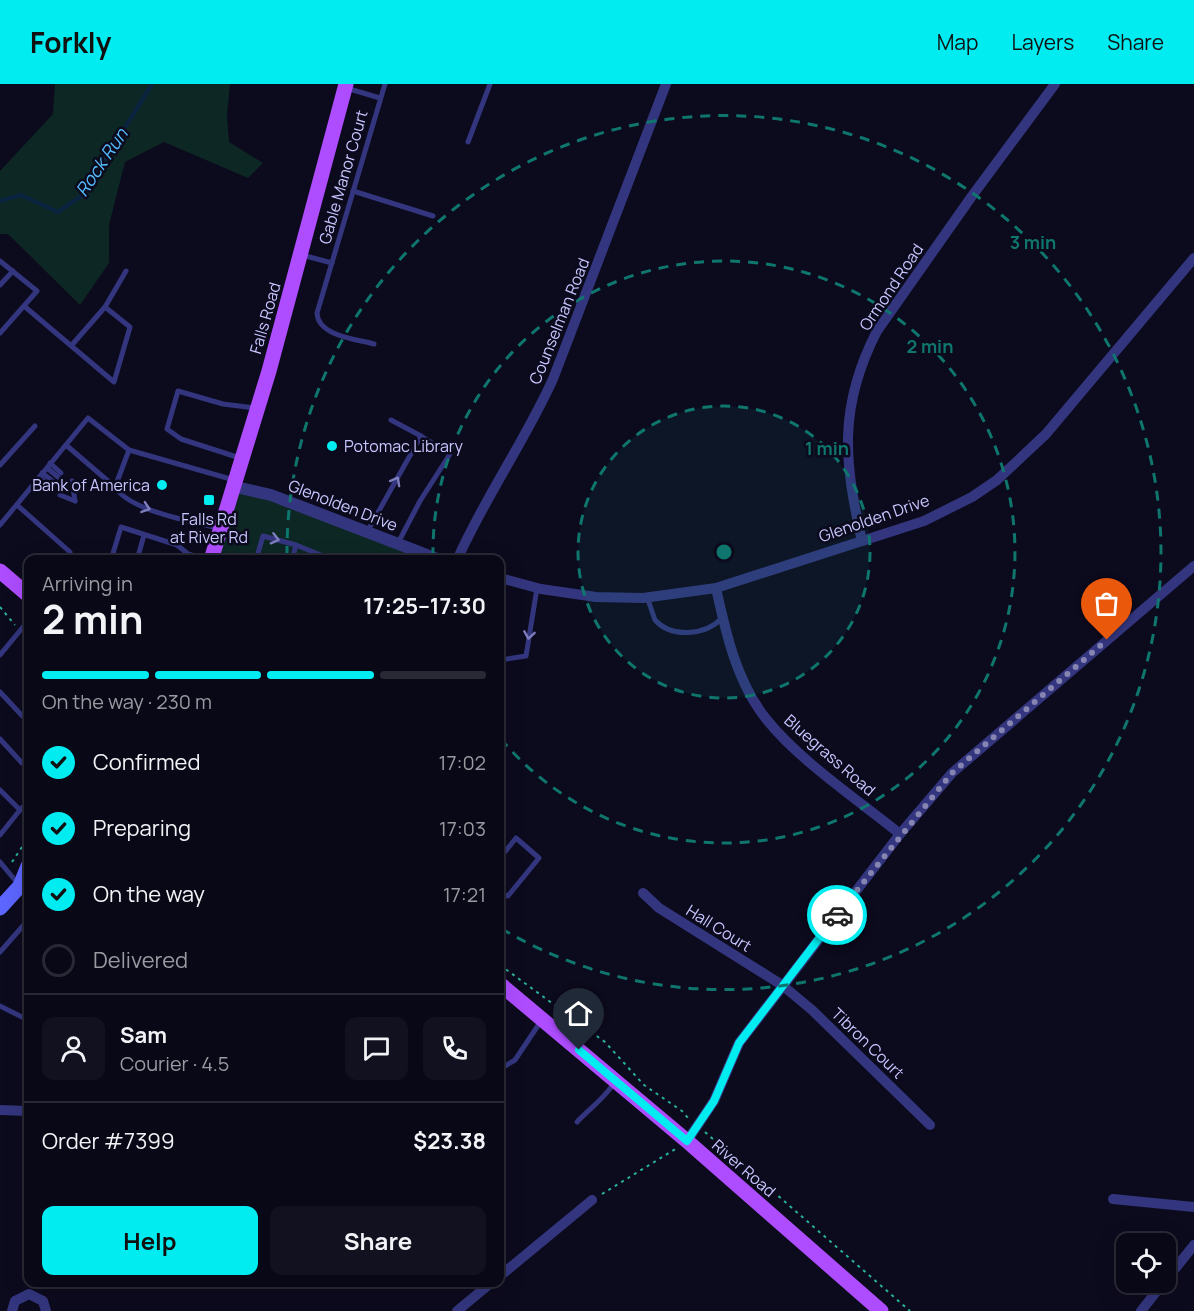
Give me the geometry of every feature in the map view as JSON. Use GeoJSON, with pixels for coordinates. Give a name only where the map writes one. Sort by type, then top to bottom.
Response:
{"type":"FeatureCollection","features":[{"type":"Feature","properties":{"kind":"main road","name":"Falls Road"},"geometry":{"type":"LineString","coordinates":[[212,555],[301,255],[345,86]]}},
{"type":"Feature","properties":{"kind":"main road"},"geometry":{"type":"LineString","coordinates":[[0,571],[24,592]]}},
{"type":"Feature","properties":{"kind":"main road"},"geometry":{"type":"LineString","coordinates":[[0,908],[24,888]]}},
{"type":"Feature","properties":{"kind":"main road","name":"River Road"},"geometry":{"type":"LineString","coordinates":[[504,987],[687,1141],[881,1311]]}},
{"type":"Feature","properties":{"kind":"street","name":"Counselman Road"},"geometry":{"type":"LineString","coordinates":[[459,555],[468,535],[540,408],[553,379],[666,84]]}},
{"type":"Feature","properties":{"kind":"street","name":"Ormond Road"},"geometry":{"type":"LineString","coordinates":[[861,541],[850,488],[846,450],[848,413],[865,355],[877,332],[959,215],[1055,84]]}},
{"type":"Feature","properties":{"kind":"street","name":"Glenolden Drive"},"geometry":{"type":"LineString","coordinates":[[504,579],[537,588],[596,597],[646,597],[716,588],[924,521],[972,497],[998,480],[1046,434],[1194,258]]}},
{"type":"Feature","properties":{"kind":"street","name":"Glenolden Drive"},"geometry":{"type":"LineString","coordinates":[[233,483],[271,495],[427,555]]}},
{"type":"Feature","properties":{"kind":"street"},"geometry":{"type":"LineString","coordinates":[[687,1141],[714,1101],[739,1043],[900,834],[952,773],[1194,566]]}},
{"type":"Feature","properties":{"kind":"street","name":"Bluegrass Road"},"geometry":{"type":"LineString","coordinates":[[716,588],[722,618],[738,668],[766,719],[795,749],[900,834]]}},
{"type":"Feature","properties":{"kind":"street","name":"Hall Court"},"geometry":{"type":"LineString","coordinates":[[643,892],[659,908],[782,985]]}},
{"type":"Feature","properties":{"kind":"street","name":"Tibron Court"},"geometry":{"type":"LineString","coordinates":[[782,985],[930,1125]]}},
{"type":"Feature","properties":{"kind":"street"},"geometry":{"type":"LineString","coordinates":[[0,1110],[24,1111]]}},
{"type":"Feature","properties":{"kind":"street"},"geometry":{"type":"LineString","coordinates":[[1113,1199],[1194,1207]]}},
{"type":"Feature","properties":{"kind":"street"},"geometry":{"type":"LineString","coordinates":[[504,1273],[592,1200]]}},
{"type":"Feature","properties":{"kind":"street"},"geometry":{"type":"LineString","coordinates":[[1176,1267],[1194,1245]]}},
{"type":"Feature","properties":{"kind":"street"},"geometry":{"type":"LineString","coordinates":[[457,1311],[486,1287]]}},
{"type":"Feature","properties":{"kind":"street"},"geometry":{"type":"LineString","coordinates":[[1141,1311],[1155,1293]]}},
{"type":"Feature","properties":{"kind":"street"},"geometry":{"type":"LineString","coordinates":[[12,1311],[19,1298],[29,1294],[39,1298],[46,1311]]}},
{"type":"Feature","properties":{"kind":"lane","name":"Gable Manor Court"},"geometry":{"type":"LineString","coordinates":[[374,344],[325,329],[320,325],[317,313],[385,84]]}},
{"type":"Feature","properties":{"kind":"lane"},"geometry":{"type":"LineString","coordinates":[[468,142],[489,84]]}},
{"type":"Feature","properties":{"kind":"lane","name":"Gable Manor Court"},"geometry":{"type":"LineString","coordinates":[[345,86],[380,98]]}},
{"type":"Feature","properties":{"kind":"lane"},"geometry":{"type":"LineString","coordinates":[[353,191],[433,216]]}},
{"type":"Feature","properties":{"kind":"lane","name":"Gable Manor Court"},"geometry":{"type":"LineString","coordinates":[[301,255],[332,263]]}},
{"type":"Feature","properties":{"kind":"lane"},"geometry":{"type":"LineString","coordinates":[[0,261],[37,291],[0,333]]}},
{"type":"Feature","properties":{"kind":"lane"},"geometry":{"type":"LineString","coordinates":[[0,285],[13,271]]}},
{"type":"Feature","properties":{"kind":"lane"},"geometry":{"type":"LineString","coordinates":[[71,346],[105,307],[126,271]]}},
{"type":"Feature","properties":{"kind":"lane"},"geometry":{"type":"LineString","coordinates":[[24,306],[114,382],[130,327],[105,307]]}},
{"type":"Feature","properties":{"kind":"lane"},"geometry":{"type":"LineString","coordinates":[[241,458],[181,439],[167,429],[178,391],[223,404],[257,408]]}},
{"type":"Feature","properties":{"kind":"lane"},"geometry":{"type":"LineString","coordinates":[[0,525],[88,418],[129,450],[233,483]]}},
{"type":"Feature","properties":{"kind":"lane"},"geometry":{"type":"LineString","coordinates":[[391,420],[450,454],[420,501],[398,544]]}},
{"type":"Feature","properties":{"kind":"lane"},"geometry":{"type":"LineString","coordinates":[[0,465],[35,426]]}},
{"type":"Feature","properties":{"kind":"lane"},"geometry":{"type":"LineString","coordinates":[[367,532],[421,436]]}},
{"type":"Feature","properties":{"kind":"lane"},"geometry":{"type":"LineString","coordinates":[[66,445],[115,487],[121,496],[131,502],[220,529]]}},
{"type":"Feature","properties":{"kind":"lane"},"geometry":{"type":"LineString","coordinates":[[115,487],[129,450]]}},
{"type":"Feature","properties":{"kind":"lane"},"geometry":{"type":"LineString","coordinates":[[44,470],[60,475]]}},
{"type":"Feature","properties":{"kind":"lane"},"geometry":{"type":"LineString","coordinates":[[44,470],[52,484]]}},
{"type":"Feature","properties":{"kind":"lane"},"geometry":{"type":"LineString","coordinates":[[60,495],[75,501],[70,483]]}},
{"type":"Feature","properties":{"kind":"lane"},"geometry":{"type":"LineString","coordinates":[[16,504],[70,552]]}},
{"type":"Feature","properties":{"kind":"lane"},"geometry":{"type":"LineString","coordinates":[[113,555],[122,527],[177,545],[185,555]]}},
{"type":"Feature","properties":{"kind":"lane"},"geometry":{"type":"LineString","coordinates":[[138,555],[144,535]]}},
{"type":"Feature","properties":{"kind":"lane"},"geometry":{"type":"LineString","coordinates":[[257,555],[263,536],[321,555]]}},
{"type":"Feature","properties":{"kind":"lane"},"geometry":{"type":"LineString","coordinates":[[293,555],[296,545]]}},
{"type":"Feature","properties":{"kind":"lane"},"geometry":{"type":"LineString","coordinates":[[504,659],[526,656],[537,588]]}},
{"type":"Feature","properties":{"kind":"lane"},"geometry":{"type":"LineString","coordinates":[[646,597],[655,620],[674,630],[693,633],[710,629],[722,618]]}},
{"type":"Feature","properties":{"kind":"lane"},"geometry":{"type":"LineString","coordinates":[[0,655],[24,626]]}},
{"type":"Feature","properties":{"kind":"lane"},"geometry":{"type":"LineString","coordinates":[[0,692],[24,718]]}},
{"type":"Feature","properties":{"kind":"lane"},"geometry":{"type":"LineString","coordinates":[[0,739],[22,763],[24,760]]}},
{"type":"Feature","properties":{"kind":"lane"},"geometry":{"type":"LineString","coordinates":[[0,790],[20,810]]}},
{"type":"Feature","properties":{"kind":"lane"},"geometry":{"type":"LineString","coordinates":[[0,835],[24,806]]}},
{"type":"Feature","properties":{"kind":"lane"},"geometry":{"type":"LineString","coordinates":[[504,853],[516,838],[539,858],[508,896],[504,895]]}},
{"type":"Feature","properties":{"kind":"lane"},"geometry":{"type":"LineString","coordinates":[[0,862],[24,884]]}},
{"type":"Feature","properties":{"kind":"lane"},"geometry":{"type":"LineString","coordinates":[[0,952],[24,925]]}},
{"type":"Feature","properties":{"kind":"lane"},"geometry":{"type":"LineString","coordinates":[[0,1006],[24,1018]]}},
{"type":"Feature","properties":{"kind":"lane"},"geometry":{"type":"LineString","coordinates":[[504,1067],[515,1060],[542,1020]]}},
{"type":"Feature","properties":{"kind":"lane"},"geometry":{"type":"LineString","coordinates":[[577,1122],[590,1108],[604,1099],[615,1081]]}},
{"type":"Feature","properties":{"kind":"path"},"geometry":{"type":"LineString","coordinates":[[0,607],[21,630]]}},
{"type":"Feature","properties":{"kind":"path"},"geometry":{"type":"LineString","coordinates":[[6,868],[18,856],[24,844]]}},
{"type":"Feature","properties":{"kind":"path"},"geometry":{"type":"LineString","coordinates":[[504,968],[605,1042],[644,1085],[682,1111],[697,1127],[910,1311]]}},
{"type":"Feature","properties":{"kind":"path"},"geometry":{"type":"LineString","coordinates":[[592,1200],[687,1141]]}},
{"type":"Feature","properties":{"kind":"green space"},"geometry":{"type":"Polygon","coordinates":[[[55,84],[230,84],[227,115],[229,142],[263,163],[248,178],[164,142],[125,162],[109,225],[109,263],[80,305],[8,234],[0,234],[0,171],[53,114],[55,84]]]}},
{"type":"Feature","properties":{"kind":"green space"},"geometry":{"type":"Polygon","coordinates":[[[232,486],[426,555],[212,555],[232,486]]]}},
{"type":"Feature","properties":{"kind":"waterway","name":"Rock Run"},"geometry":{"type":"LineString","coordinates":[[0,201],[21,195],[58,212],[84,194],[152,84]]}},
{"type":"Feature","properties":{"kind":"way so far"},"geometry":{"type":"LineString","coordinates":[[837,915],[900,834],[952,773],[1107,640]]}},
{"type":"Feature","properties":{"kind":"place","name":"Potomac Library"},"geometry":{"type":"Point","coordinates":[332,446]}},
{"type":"Feature","properties":{"kind":"place","name":"Bank of America"},"geometry":{"type":"Point","coordinates":[162,485]}},
{"type":"Feature","properties":{"kind":"place","name":"Falls Rd at River Rd"},"geometry":{"type":"Point","coordinates":[209,500]}},
{"type":"Feature","properties":{"kind":"route"},"geometry":{"type":"LineString","coordinates":[[579,1050],[687,1141],[714,1101],[739,1043],[837,915]]}}]}
